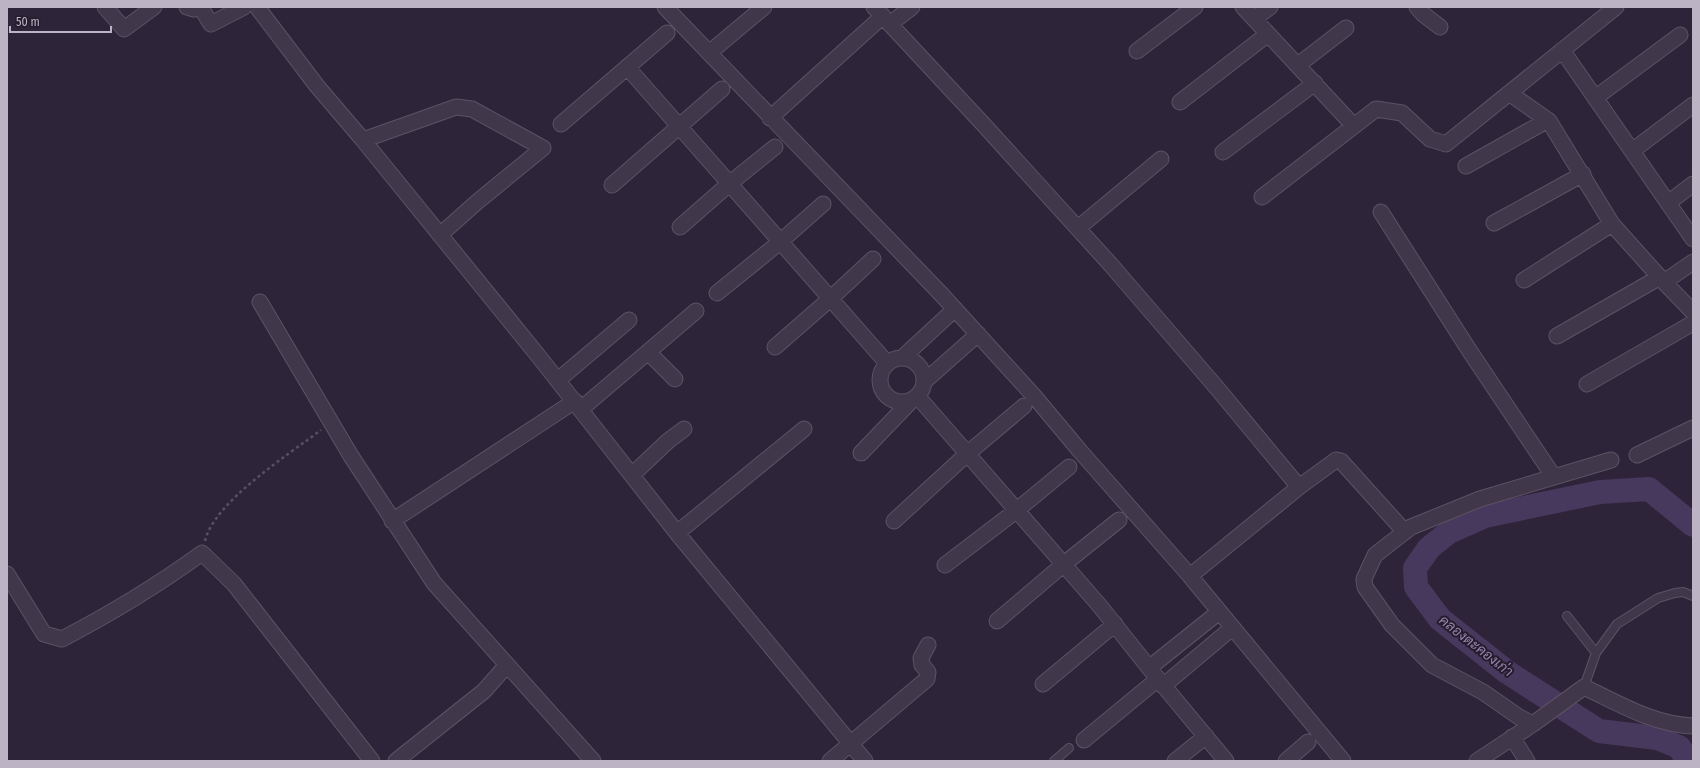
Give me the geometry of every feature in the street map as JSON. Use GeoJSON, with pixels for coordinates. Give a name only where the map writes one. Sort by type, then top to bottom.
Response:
{"type":"FeatureCollection","features":[{"type":"Feature","properties":{"kind":"street"},"geometry":{"type":"LineString","coordinates":[[105,7],[124,29],[154,7]]}},
{"type":"Feature","properties":{"kind":"street"},"geometry":{"type":"LineString","coordinates":[[197,7],[211,24],[244,7]]}},
{"type":"Feature","properties":{"kind":"street"},"geometry":{"type":"LineString","coordinates":[[257,7],[316,86],[363,140],[578,405],[677,533],[865,761]]}},
{"type":"Feature","properties":{"kind":"street"},"geometry":{"type":"LineString","coordinates":[[665,7],[955,309],[1034,396],[1080,451],[1190,576],[1342,761]]}},
{"type":"Feature","properties":{"kind":"street"},"geometry":{"type":"LineString","coordinates":[[709,53],[764,7]]}},
{"type":"Feature","properties":{"kind":"street"},"geometry":{"type":"LineString","coordinates":[[770,118],[882,16],[912,7]]}},
{"type":"Feature","properties":{"kind":"street"},"geometry":{"type":"LineString","coordinates":[[1137,51],[1195,7]]}},
{"type":"Feature","properties":{"kind":"street"},"geometry":{"type":"LineString","coordinates":[[1243,7],[1354,126]]}},
{"type":"Feature","properties":{"kind":"street"},"geometry":{"type":"LineString","coordinates":[[1254,19],[1270,7]]}},
{"type":"Feature","properties":{"kind":"street"},"geometry":{"type":"LineString","coordinates":[[1417,7],[1423,14],[1440,27]]}},
{"type":"Feature","properties":{"kind":"street"},"geometry":{"type":"LineString","coordinates":[[1262,197],[1376,109],[1402,113],[1430,139],[1446,144],[1616,7]]}},
{"type":"Feature","properties":{"kind":"street"},"geometry":{"type":"LineString","coordinates":[[882,16],[1078,228],[1217,388],[1299,487]]}},
{"type":"Feature","properties":{"kind":"street"},"geometry":{"type":"LineString","coordinates":[[1298,66],[1346,28]]}},
{"type":"Feature","properties":{"kind":"street"},"geometry":{"type":"LineString","coordinates":[[561,124],[667,33]]}},
{"type":"Feature","properties":{"kind":"street"},"geometry":{"type":"LineString","coordinates":[[1180,102],[1268,34]]}},
{"type":"Feature","properties":{"kind":"street"},"geometry":{"type":"LineString","coordinates":[[1595,98],[1680,35]]}},
{"type":"Feature","properties":{"kind":"street"},"geometry":{"type":"LineString","coordinates":[[1562,50],[1693,239]]}},
{"type":"Feature","properties":{"kind":"street"},"geometry":{"type":"LineString","coordinates":[[627,67],[887,364]]}},
{"type":"Feature","properties":{"kind":"street"},"geometry":{"type":"LineString","coordinates":[[1223,152],[1315,83]]}},
{"type":"Feature","properties":{"kind":"street"},"geometry":{"type":"LineString","coordinates":[[612,185],[722,89]]}},
{"type":"Feature","properties":{"kind":"street"},"geometry":{"type":"LineString","coordinates":[[1510,92],[1548,120],[1583,174],[1612,224],[1693,312]]}},
{"type":"Feature","properties":{"kind":"street"},"geometry":{"type":"LineString","coordinates":[[1632,151],[1693,105]]}},
{"type":"Feature","properties":{"kind":"street"},"geometry":{"type":"LineString","coordinates":[[363,140],[456,107],[472,109],[543,148],[477,202],[440,236]]}},
{"type":"Feature","properties":{"kind":"street"},"geometry":{"type":"LineString","coordinates":[[1466,166],[1548,120]]}},
{"type":"Feature","properties":{"kind":"street"},"geometry":{"type":"LineString","coordinates":[[680,227],[729,184],[775,147]]}},
{"type":"Feature","properties":{"kind":"street"},"geometry":{"type":"LineString","coordinates":[[1078,228],[1161,159]]}},
{"type":"Feature","properties":{"kind":"street"},"geometry":{"type":"LineString","coordinates":[[1494,223],[1583,174]]}},
{"type":"Feature","properties":{"kind":"street"},"geometry":{"type":"LineString","coordinates":[[1668,203],[1693,184]]}},
{"type":"Feature","properties":{"kind":"street"},"geometry":{"type":"LineString","coordinates":[[717,294],[823,204]]}},
{"type":"Feature","properties":{"kind":"street"},"geometry":{"type":"LineString","coordinates":[[1381,212],[1468,350],[1554,477]]}},
{"type":"Feature","properties":{"kind":"street"},"geometry":{"type":"LineString","coordinates":[[1524,280],[1612,224]]}},
{"type":"Feature","properties":{"kind":"street"},"geometry":{"type":"LineString","coordinates":[[775,347],[873,259]]}},
{"type":"Feature","properties":{"kind":"street"},"geometry":{"type":"LineString","coordinates":[[1557,336],[1693,262]]}},
{"type":"Feature","properties":{"kind":"street"},"geometry":{"type":"LineString","coordinates":[[260,302],[392,521],[434,584],[593,761]]}},
{"type":"Feature","properties":{"kind":"street"},"geometry":{"type":"LineString","coordinates":[[903,358],[955,309]]}},
{"type":"Feature","properties":{"kind":"street"},"geometry":{"type":"LineString","coordinates":[[392,521],[578,405],[648,352],[696,311]]}},
{"type":"Feature","properties":{"kind":"street"},"geometry":{"type":"LineString","coordinates":[[558,380],[629,320]]}},
{"type":"Feature","properties":{"kind":"street"},"geometry":{"type":"LineString","coordinates":[[1587,384],[1693,323]]}},
{"type":"Feature","properties":{"kind":"street"},"geometry":{"type":"LineString","coordinates":[[925,381],[978,334]]}},
{"type":"Feature","properties":{"kind":"street"},"geometry":{"type":"LineString","coordinates":[[648,352],[675,379]]}},
{"type":"Feature","properties":{"kind":"street"},"geometry":{"type":"LineString","coordinates":[[861,453],[923,390],[925,381],[924,372],[919,365],[912,360],[903,358],[894,359],[887,364],[879,379],[883,392],[892,401],[901,403],[914,399]]}},
{"type":"Feature","properties":{"kind":"street"},"geometry":{"type":"LineString","coordinates":[[914,399],[967,454],[1064,564],[1115,624],[1157,678],[1226,761]]}},
{"type":"Feature","properties":{"kind":"street"},"geometry":{"type":"LineString","coordinates":[[894,521],[967,454],[1024,406]]}},
{"type":"Feature","properties":{"kind":"street"},"geometry":{"type":"LineString","coordinates":[[1637,455],[1693,428]]}},
{"type":"Feature","properties":{"kind":"street"},"geometry":{"type":"LineString","coordinates":[[632,475],[668,441],[684,429]]}},
{"type":"Feature","properties":{"kind":"street"},"geometry":{"type":"LineString","coordinates":[[677,533],[804,430]]}},
{"type":"Feature","properties":{"kind":"street"},"geometry":{"type":"LineString","coordinates":[[1190,576],[1299,487],[1336,460],[1341,461],[1405,532]]}},
{"type":"Feature","properties":{"kind":"street"},"geometry":{"type":"LineString","coordinates":[[1533,724],[1519,717],[1483,692],[1432,665],[1392,625],[1365,587],[1364,579],[1375,556],[1411,527],[1480,499],[1611,460]]}},
{"type":"Feature","properties":{"kind":"street"},"geometry":{"type":"LineString","coordinates":[[945,565],[1017,510],[1069,467]]}},
{"type":"Feature","properties":{"kind":"street"},"geometry":{"type":"LineString","coordinates":[[997,620],[1119,520]]}},
{"type":"Feature","properties":{"kind":"street"},"geometry":{"type":"LineString","coordinates":[[7,574],[44,634],[62,639],[87,626],[175,573],[202,553],[234,584],[372,761]]}},
{"type":"Feature","properties":{"kind":"street"},"geometry":{"type":"LineString","coordinates":[[1084,740],[1157,678],[1219,612]]}},
{"type":"Feature","properties":{"kind":"street"},"geometry":{"type":"LineString","coordinates":[[1043,684],[1115,624]]}},
{"type":"Feature","properties":{"kind":"street"},"geometry":{"type":"LineString","coordinates":[[1157,678],[1232,628]]}},
{"type":"Feature","properties":{"kind":"street"},"geometry":{"type":"LineString","coordinates":[[830,761],[852,744],[927,679],[928,672],[922,666],[921,658],[928,645]]}},
{"type":"Feature","properties":{"kind":"street"},"geometry":{"type":"LineString","coordinates":[[396,761],[484,691],[507,665]]}},
{"type":"Feature","properties":{"kind":"street"},"geometry":{"type":"LineString","coordinates":[[1477,761],[1533,724],[1580,690],[1638,713],[1683,726],[1693,726]]}},
{"type":"Feature","properties":{"kind":"street"},"geometry":{"type":"LineString","coordinates":[[1175,761],[1206,736]]}},
{"type":"Feature","properties":{"kind":"street"},"geometry":{"type":"LineString","coordinates":[[1512,737],[1527,761]]}},
{"type":"Feature","properties":{"kind":"street"},"geometry":{"type":"LineString","coordinates":[[1286,761],[1308,742]]}},
{"type":"Feature","properties":{"kind":"lane"},"geometry":{"type":"LineString","coordinates":[[1580,690],[1596,653],[1617,624],[1658,598],[1683,592],[1693,596]]}},
{"type":"Feature","properties":{"kind":"lane"},"geometry":{"type":"LineString","coordinates":[[1567,616],[1596,653]]}},
{"type":"Feature","properties":{"kind":"lane"},"geometry":{"type":"LineString","coordinates":[[1054,761],[1069,748]]}},
{"type":"Feature","properties":{"kind":"path"},"geometry":{"type":"LineString","coordinates":[[202,553],[207,532],[221,511],[242,490],[331,422]]}},
{"type":"Feature","properties":{"kind":"waterway","name":"คลองตะคองเก่า"},"geometry":{"type":"LineString","coordinates":[[1688,761],[1679,747],[1657,738],[1599,731],[1507,672],[1440,619],[1416,587],[1415,568],[1429,548],[1449,532],[1485,516],[1600,492],[1649,489],[1693,525]]}}]}
